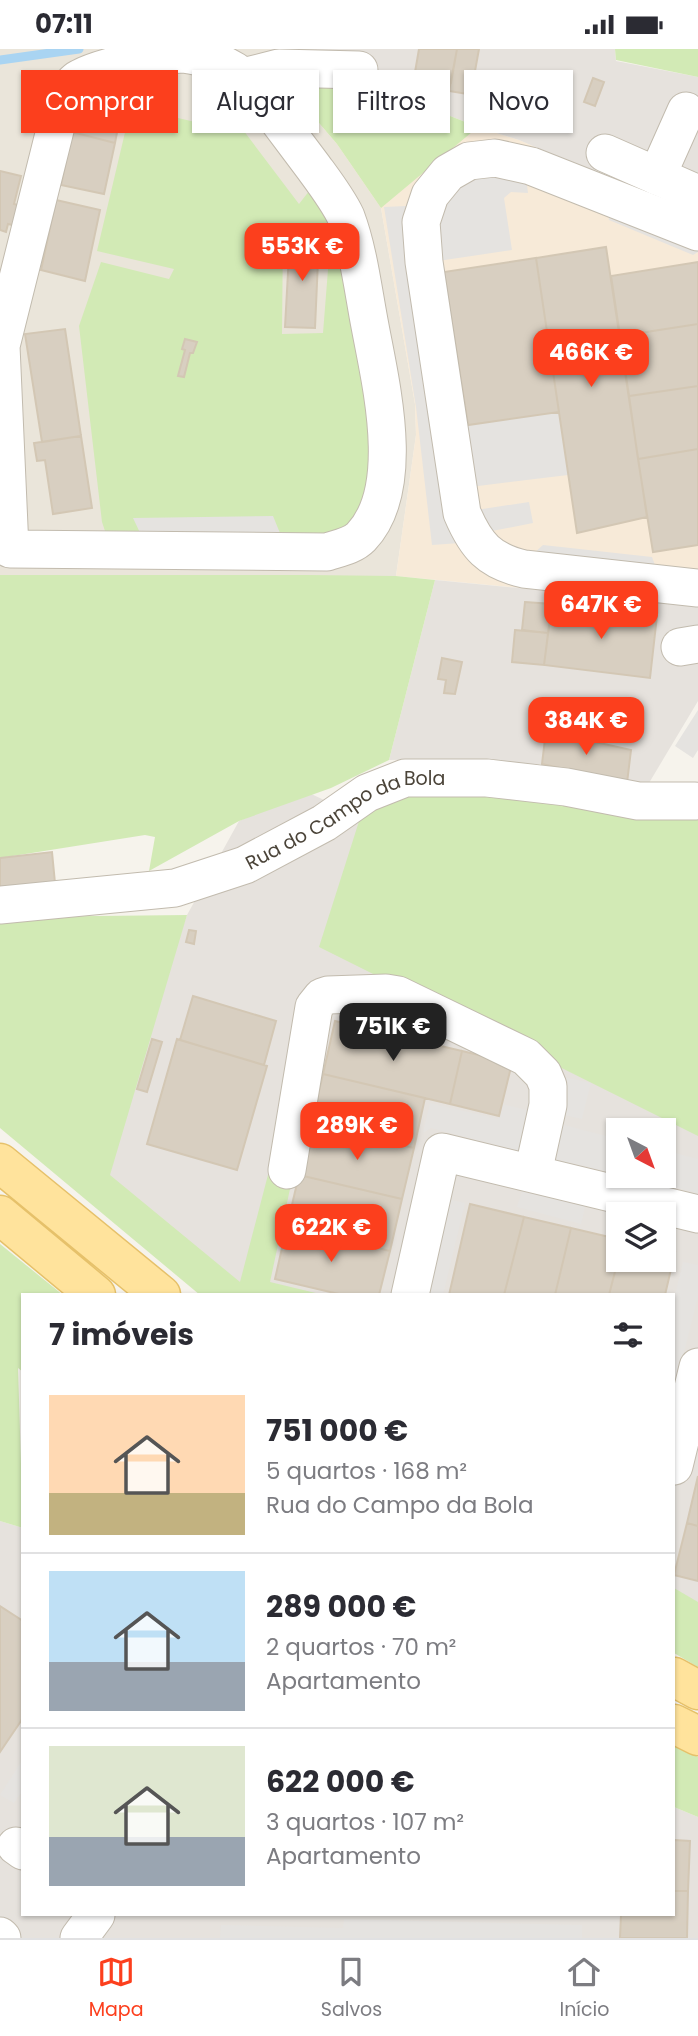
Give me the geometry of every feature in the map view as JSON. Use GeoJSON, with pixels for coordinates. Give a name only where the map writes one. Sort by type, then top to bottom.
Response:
{"type":"FeatureCollection","features":[{"type":"Feature","properties":{"kind":"main road"},"geometry":{"type":"LineString","coordinates":[[0,1163],[159,1293]]}},
{"type":"Feature","properties":{"kind":"main road"},"geometry":{"type":"LineString","coordinates":[[0,1215],[94,1293]]}},
{"type":"Feature","properties":{"kind":"main road"},"geometry":{"type":"LineString","coordinates":[[675,1678],[698,1690]]}},
{"type":"Feature","properties":{"kind":"main road"},"geometry":{"type":"LineString","coordinates":[[675,1724],[698,1736]]}},
{"type":"Feature","properties":{"kind":"street"},"geometry":{"type":"LineString","coordinates":[[230,70],[207,58],[137,55],[78,79],[63,98],[11,256],[0,346],[5,549],[327,552],[349,546],[360,537],[371,521],[387,478],[388,433],[355,248],[345,215],[288,133]]}},
{"type":"Feature","properties":{"kind":"street"},"geometry":{"type":"LineString","coordinates":[[271,70],[359,70]]}},
{"type":"Feature","properties":{"kind":"street"},"geometry":{"type":"LineString","coordinates":[[657,176],[686,111]]}},
{"type":"Feature","properties":{"kind":"street"},"geometry":{"type":"LineString","coordinates":[[605,153],[698,194]]}},
{"type":"Feature","properties":{"kind":"street"},"geometry":{"type":"LineString","coordinates":[[698,232],[531,166],[495,158],[469,161],[448,173],[430,195],[421,222],[424,262],[463,513],[471,534],[484,550],[502,564],[524,569],[698,588]]}},
{"type":"Feature","properties":{"kind":"street","name":"Rua do Campo da Bola"},"geometry":{"type":"LineString","coordinates":[[0,905],[175,888],[244,865],[324,823],[367,793],[405,778],[487,778],[566,787],[638,801],[697,798]]}},
{"type":"Feature","properties":{"kind":"street"},"geometry":{"type":"LineString","coordinates":[[287,1170],[314,1007],[322,997],[328,995],[386,993],[398,995],[526,1057],[543,1074],[548,1086],[548,1105],[533,1173]]}},
{"type":"Feature","properties":{"kind":"street"},"geometry":{"type":"LineString","coordinates":[[410,1293],[442,1152],[698,1214]]}},
{"type":"Feature","properties":{"kind":"street"},"geometry":{"type":"LineString","coordinates":[[675,1462],[698,1367]]}},
{"type":"Feature","properties":{"kind":"street"},"geometry":{"type":"LineString","coordinates":[[79,1938],[95,1916]]}},
{"type":"Feature","properties":{"kind":"shaded area"},"geometry":{"type":"Polygon","coordinates":[[[0,49],[271,49],[279,70],[192,70],[192,133],[319,133],[319,123],[337,144],[381,208],[415,404],[416,435],[396,576],[384,602],[0,594],[0,49]]]}},
{"type":"Feature","properties":{"kind":"shaded area"},"geometry":{"type":"Polygon","coordinates":[[[271,49],[615,49],[616,61],[698,77],[698,216],[497,133],[573,133],[573,70],[464,70],[464,121],[450,116],[450,70],[333,70],[333,88],[319,86],[319,70],[279,70],[271,49]]]}},
{"type":"Feature","properties":{"kind":"shaded area"},"geometry":{"type":"Polygon","coordinates":[[[319,90],[333,93],[333,133],[450,133],[450,121],[464,124],[464,133],[497,133],[519,140],[698,216],[698,605],[396,576],[416,435],[415,404],[381,208],[337,144],[319,123],[319,90]]]}},
{"type":"Feature","properties":{"kind":"shaded area"},"geometry":{"type":"Polygon","coordinates":[[[488,173],[526,177],[528,193],[511,192],[504,198],[512,250],[438,261],[438,210],[457,186],[488,173]]]}},
{"type":"Feature","properties":{"kind":"shaded area"},"geometry":{"type":"Polygon","coordinates":[[[406,206],[411,257],[460,543],[432,545],[416,407],[384,207],[406,206]]]}},
{"type":"Feature","properties":{"kind":"shaded area"},"geometry":{"type":"Polygon","coordinates":[[[607,207],[698,246],[698,252],[693,255],[609,220],[607,207]]]}},
{"type":"Feature","properties":{"kind":"shaded area"},"geometry":{"type":"Polygon","coordinates":[[[559,412],[568,475],[470,487],[461,426],[559,412]]]}},
{"type":"Feature","properties":{"kind":"shaded area"},"geometry":{"type":"Polygon","coordinates":[[[529,502],[533,523],[492,531],[476,510],[529,502]]]}},
{"type":"Feature","properties":{"kind":"shaded area"},"geometry":{"type":"Polygon","coordinates":[[[273,516],[282,538],[143,539],[133,518],[273,516]]]}},
{"type":"Feature","properties":{"kind":"shaded area"},"geometry":{"type":"Polygon","coordinates":[[[543,545],[652,557],[656,568],[533,554],[543,545]]]}},
{"type":"Feature","properties":{"kind":"shaded area"},"geometry":{"type":"Polygon","coordinates":[[[435,580],[698,605],[698,701],[649,783],[627,783],[542,764],[509,765],[459,759],[389,760],[435,580]]]}},
{"type":"Feature","properties":{"kind":"shaded area"},"geometry":{"type":"Polygon","coordinates":[[[698,710],[698,750],[693,758],[675,746],[698,710]]]}},
{"type":"Feature","properties":{"kind":"shaded area"},"geometry":{"type":"Polygon","coordinates":[[[307,792],[369,821],[698,1105],[698,1610],[675,1598],[675,1293],[245,1293],[94,1180],[187,915],[239,821],[307,792]]]}},
{"type":"Feature","properties":{"kind":"shaded area"},"geometry":{"type":"Polygon","coordinates":[[[563,1077],[591,1083],[582,1119],[555,1113],[563,1077]]]}},
{"type":"Feature","properties":{"kind":"shaded area"},"geometry":{"type":"Polygon","coordinates":[[[430,1103],[498,1119],[502,1104],[534,1112],[523,1152],[431,1128],[423,1133],[430,1103]]]}},
{"type":"Feature","properties":{"kind":"shaded area"},"geometry":{"type":"Polygon","coordinates":[[[552,1122],[606,1136],[606,1171],[546,1157],[552,1122]]]}},
{"type":"Feature","properties":{"kind":"shaded area"},"geometry":{"type":"Polygon","coordinates":[[[676,1153],[698,1159],[698,1193],[676,1188],[676,1153]]]}},
{"type":"Feature","properties":{"kind":"shaded area"},"geometry":{"type":"Polygon","coordinates":[[[523,1188],[586,1203],[581,1224],[517,1207],[523,1188]]]}},
{"type":"Feature","properties":{"kind":"shaded area"},"geometry":{"type":"Polygon","coordinates":[[[443,1198],[465,1203],[443,1293],[421,1293],[443,1198]]]}},
{"type":"Feature","properties":{"kind":"shaded area"},"geometry":{"type":"Polygon","coordinates":[[[683,1262],[698,1265],[698,1297],[675,1389],[675,1295],[683,1262]]]}},
{"type":"Feature","properties":{"kind":"shaded area"},"geometry":{"type":"Polygon","coordinates":[[[0,1521],[21,1527],[21,1916],[675,1916],[675,1807],[698,1817],[698,1938],[0,1938],[0,1521]]]}},
{"type":"Feature","properties":{"kind":"shaded area"},"geometry":{"type":"Polygon","coordinates":[[[21,1762],[21,1793],[14,1803],[0,1795],[21,1762]]]}},
{"type":"Feature","properties":{"kind":"shaded area"},"geometry":{"type":"Polygon","coordinates":[[[344,1919],[582,1925],[582,1938],[220,1938],[221,1925],[343,1928],[344,1919]]]}},
{"type":"Feature","properties":{"kind":"green space"},"geometry":{"type":"Polygon","coordinates":[[[615,49],[698,49],[698,77],[616,60],[615,49]]]}},
{"type":"Feature","properties":{"kind":"green space"},"geometry":{"type":"Polygon","coordinates":[[[319,86],[333,88],[333,133],[450,133],[450,116],[464,121],[464,133],[471,133],[381,208],[337,144],[319,123],[319,86]]]}},
{"type":"Feature","properties":{"kind":"green space"},"geometry":{"type":"Polygon","coordinates":[[[178,118],[192,121],[192,133],[245,133],[299,204],[313,186],[340,229],[283,230],[282,334],[323,333],[329,257],[343,254],[378,436],[372,495],[335,542],[134,518],[143,539],[108,540],[102,522],[79,326],[101,262],[169,279],[174,269],[97,251],[125,133],[178,133],[178,118]]]}},
{"type":"Feature","properties":{"kind":"green space"},"geometry":{"type":"Polygon","coordinates":[[[0,575],[396,576],[435,580],[389,760],[331,788],[239,821],[149,871],[155,837],[145,835],[0,858],[0,575]]]}},
{"type":"Feature","properties":{"kind":"green space"},"geometry":{"type":"Polygon","coordinates":[[[409,786],[698,818],[698,1136],[676,1125],[676,1118],[662,1118],[319,947],[361,815],[409,786]]]}},
{"type":"Feature","properties":{"kind":"green space"},"geometry":{"type":"Polygon","coordinates":[[[187,915],[110,1175],[240,1282],[269,1171],[293,1175],[270,1282],[316,1293],[198,1293],[0,1128],[0,920],[8,917],[187,915]]]}},
{"type":"Feature","properties":{"kind":"green space"},"geometry":{"type":"Polygon","coordinates":[[[0,1244],[61,1293],[21,1293],[21,1370],[18,1368],[21,1527],[0,1521],[0,1244]]]}},
{"type":"Feature","properties":{"kind":"green space"},"geometry":{"type":"Polygon","coordinates":[[[675,1589],[698,1602],[698,1667],[675,1654],[675,1589]]]}},
{"type":"Feature","properties":{"kind":"green space"},"geometry":{"type":"Polygon","coordinates":[[[675,1746],[698,1757],[698,1817],[675,1807],[675,1746]]]}},
{"type":"Feature","properties":{"kind":"building"},"geometry":{"type":"Polygon","coordinates":[[[419,49],[457,49],[451,83],[450,70],[415,70],[419,49]]]}},
{"type":"Feature","properties":{"kind":"building"},"geometry":{"type":"Polygon","coordinates":[[[457,49],[479,49],[475,70],[464,70],[464,93],[450,91],[457,49]]]}},
{"type":"Feature","properties":{"kind":"building"},"geometry":{"type":"Polygon","coordinates":[[[593,78],[604,82],[595,106],[584,102],[593,78]]]}},
{"type":"Feature","properties":{"kind":"building"},"geometry":{"type":"Polygon","coordinates":[[[72,133],[115,143],[104,194],[61,185],[72,133]]]}},
{"type":"Feature","properties":{"kind":"building"},"geometry":{"type":"Polygon","coordinates":[[[76,133],[117,133],[115,143],[76,133]]]}},
{"type":"Feature","properties":{"kind":"building"},"geometry":{"type":"Polygon","coordinates":[[[0,171],[21,176],[14,204],[22,206],[17,226],[8,224],[6,232],[0,230],[0,171]]]}},
{"type":"Feature","properties":{"kind":"building"},"geometry":{"type":"Polygon","coordinates":[[[56,200],[100,210],[85,281],[41,270],[56,200]]]}},
{"type":"Feature","properties":{"kind":"building"},"geometry":{"type":"Polygon","coordinates":[[[290,237],[319,238],[315,328],[285,327],[290,237]]]}},
{"type":"Feature","properties":{"kind":"building"},"geometry":{"type":"Polygon","coordinates":[[[606,247],[647,517],[577,533],[536,258],[606,247]]]}},
{"type":"Feature","properties":{"kind":"building"},"geometry":{"type":"Polygon","coordinates":[[[536,258],[559,412],[468,425],[444,272],[536,258]]]}},
{"type":"Feature","properties":{"kind":"building"},"geometry":{"type":"Polygon","coordinates":[[[698,262],[698,324],[620,336],[611,276],[698,262]]]}},
{"type":"Feature","properties":{"kind":"building"},"geometry":{"type":"Polygon","coordinates":[[[698,324],[698,386],[629,396],[620,336],[698,324]]]}},
{"type":"Feature","properties":{"kind":"building"},"geometry":{"type":"Polygon","coordinates":[[[65,329],[81,436],[42,442],[25,334],[65,329]]]}},
{"type":"Feature","properties":{"kind":"building"},"geometry":{"type":"Polygon","coordinates":[[[185,339],[197,342],[193,353],[190,353],[184,377],[178,376],[185,339]]]}},
{"type":"Feature","properties":{"kind":"building"},"geometry":{"type":"Polygon","coordinates":[[[698,386],[698,449],[638,459],[629,396],[698,386]]]}},
{"type":"Feature","properties":{"kind":"building"},"geometry":{"type":"Polygon","coordinates":[[[81,436],[92,508],[53,514],[45,460],[37,461],[34,443],[81,436]]]}},
{"type":"Feature","properties":{"kind":"building"},"geometry":{"type":"Polygon","coordinates":[[[698,449],[698,545],[653,552],[638,459],[698,449]]]}},
{"type":"Feature","properties":{"kind":"building"},"geometry":{"type":"Polygon","coordinates":[[[525,602],[552,604],[548,633],[522,630],[525,602]]]}},
{"type":"Feature","properties":{"kind":"building"},"geometry":{"type":"Polygon","coordinates":[[[552,604],[657,616],[650,678],[544,665],[552,604]]]}},
{"type":"Feature","properties":{"kind":"building"},"geometry":{"type":"Polygon","coordinates":[[[515,630],[548,633],[544,665],[512,662],[515,630]]]}},
{"type":"Feature","properties":{"kind":"building"},"geometry":{"type":"Polygon","coordinates":[[[442,658],[462,662],[455,694],[444,693],[446,680],[438,679],[442,658]]]}},
{"type":"Feature","properties":{"kind":"building"},"geometry":{"type":"Polygon","coordinates":[[[546,731],[631,750],[627,783],[542,764],[546,731]]]}},
{"type":"Feature","properties":{"kind":"building"},"geometry":{"type":"Polygon","coordinates":[[[52,852],[55,883],[0,888],[0,858],[52,852]]]}},
{"type":"Feature","properties":{"kind":"building"},"geometry":{"type":"Polygon","coordinates":[[[189,930],[196,931],[194,944],[186,942],[189,930]]]}},
{"type":"Feature","properties":{"kind":"building"},"geometry":{"type":"Polygon","coordinates":[[[193,996],[276,1021],[264,1065],[180,1040],[193,996]]]}},
{"type":"Feature","properties":{"kind":"building"},"geometry":{"type":"Polygon","coordinates":[[[335,1021],[462,1051],[450,1104],[323,1074],[335,1021]]]}},
{"type":"Feature","properties":{"kind":"building"},"geometry":{"type":"Polygon","coordinates":[[[152,1039],[162,1042],[147,1092],[137,1089],[152,1039]]]}},
{"type":"Feature","properties":{"kind":"building"},"geometry":{"type":"Polygon","coordinates":[[[177,1039],[267,1066],[237,1170],[147,1144],[177,1039]]]}},
{"type":"Feature","properties":{"kind":"building"},"geometry":{"type":"Polygon","coordinates":[[[462,1051],[512,1063],[499,1116],[450,1104],[462,1051]]]}},
{"type":"Feature","properties":{"kind":"building"},"geometry":{"type":"Polygon","coordinates":[[[323,1074],[425,1098],[414,1148],[311,1125],[323,1074]]]}},
{"type":"Feature","properties":{"kind":"building"},"geometry":{"type":"Polygon","coordinates":[[[311,1125],[414,1148],[402,1199],[299,1175],[311,1125]]]}},
{"type":"Feature","properties":{"kind":"building"},"geometry":{"type":"Polygon","coordinates":[[[299,1175],[402,1199],[390,1251],[287,1226],[299,1175]]]}},
{"type":"Feature","properties":{"kind":"building"},"geometry":{"type":"Polygon","coordinates":[[[470,1204],[524,1217],[505,1293],[449,1293],[470,1204]]]}},
{"type":"Feature","properties":{"kind":"building"},"geometry":{"type":"Polygon","coordinates":[[[524,1217],[571,1228],[555,1293],[505,1293],[524,1217]]]}},
{"type":"Feature","properties":{"kind":"building"},"geometry":{"type":"Polygon","coordinates":[[[287,1226],[390,1251],[380,1293],[334,1293],[275,1279],[287,1226]]]}},
{"type":"Feature","properties":{"kind":"building"},"geometry":{"type":"Polygon","coordinates":[[[571,1228],[606,1236],[606,1272],[615,1272],[610,1293],[555,1293],[571,1228]]]}},
{"type":"Feature","properties":{"kind":"building"},"geometry":{"type":"Polygon","coordinates":[[[615,1272],[670,1272],[665,1293],[610,1293],[615,1272]]]}},
{"type":"Feature","properties":{"kind":"building"},"geometry":{"type":"Polygon","coordinates":[[[698,1476],[698,1526],[687,1523],[698,1476]]]}},
{"type":"Feature","properties":{"kind":"building"},"geometry":{"type":"Polygon","coordinates":[[[687,1523],[698,1526],[698,1581],[675,1575],[687,1523]]]}},
{"type":"Feature","properties":{"kind":"building"},"geometry":{"type":"Polygon","coordinates":[[[0,1606],[21,1620],[21,1721],[0,1752],[0,1606]]]}},
{"type":"Feature","properties":{"kind":"building"},"geometry":{"type":"Polygon","coordinates":[[[675,1840],[690,1841],[688,1891],[675,1891],[675,1840]]]}},
{"type":"Feature","properties":{"kind":"building"},"geometry":{"type":"Polygon","coordinates":[[[675,1891],[688,1891],[687,1938],[620,1938],[621,1916],[675,1916],[675,1891]]]}},
{"type":"Feature","properties":{"kind":"waterway"},"geometry":{"type":"LineString","coordinates":[[0,60],[79,49]]}}]}
